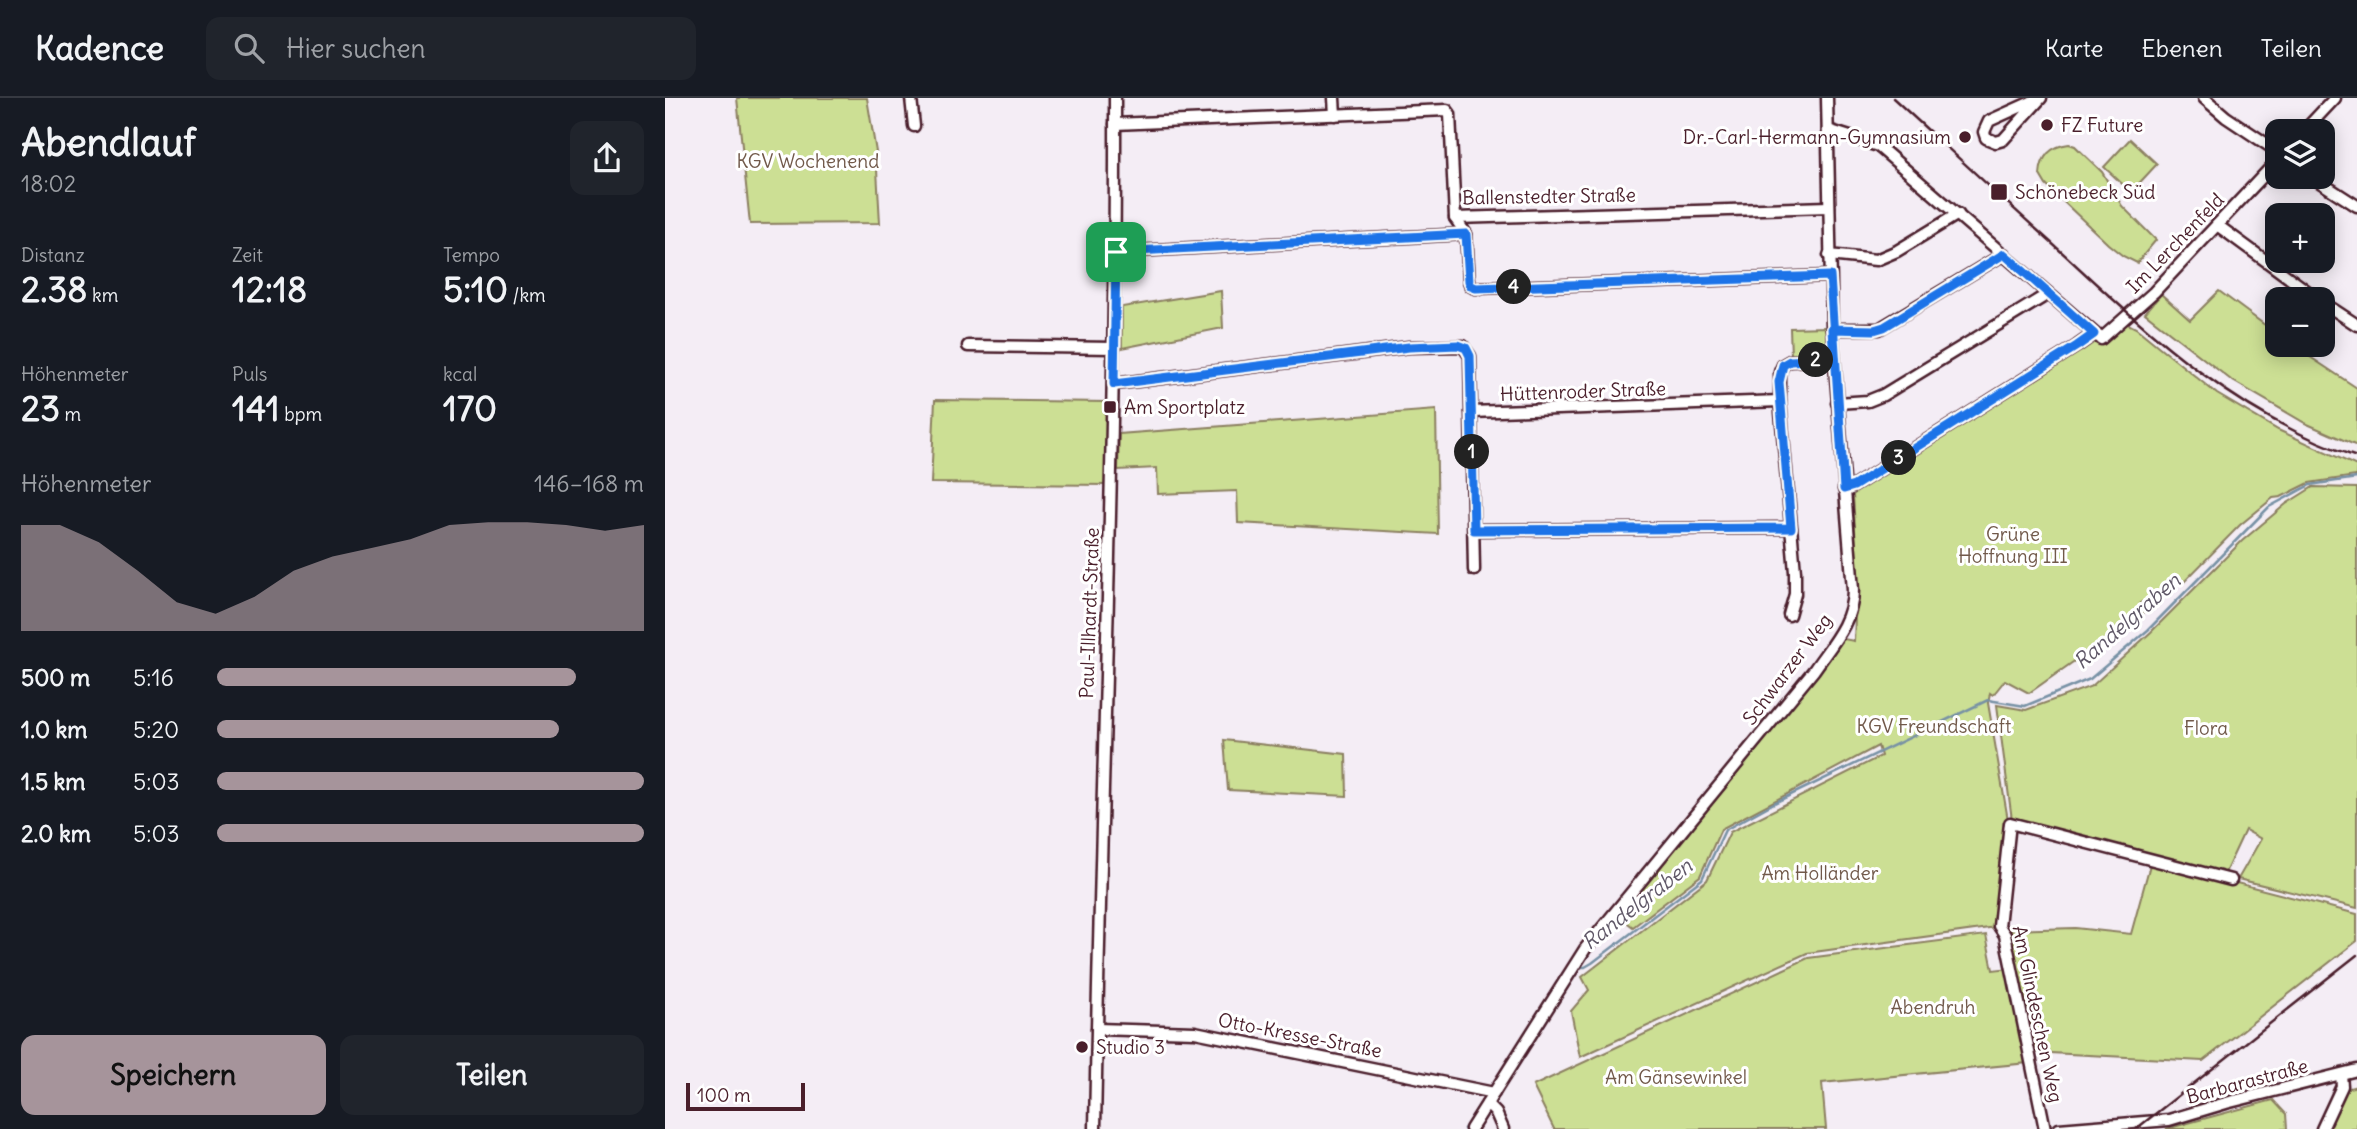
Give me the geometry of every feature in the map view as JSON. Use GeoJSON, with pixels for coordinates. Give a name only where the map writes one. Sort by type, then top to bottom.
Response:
{"type":"FeatureCollection","features":[{"type":"Feature","properties":{"kind":"street"},"geometry":{"type":"LineString","coordinates":[[911,98],[914,126]]}},
{"type":"Feature","properties":{"kind":"street","name":"Paul-Illhardt-Straße"},"geometry":{"type":"LineString","coordinates":[[1095,1129],[1102,766],[1114,384],[1115,98]]}},
{"type":"Feature","properties":{"kind":"street"},"geometry":{"type":"LineString","coordinates":[[1334,98],[1335,115]]}},
{"type":"Feature","properties":{"kind":"street","name":"Schwarzer Weg"},"geometry":{"type":"LineString","coordinates":[[1493,1093],[1579,958],[1814,670],[1844,626],[1852,603],[1848,514],[1832,329],[1827,98]]}},
{"type":"Feature","properties":{"kind":"street"},"geometry":{"type":"LineString","coordinates":[[2041,98],[2003,140],[1996,142],[1986,138],[1984,132],[1989,121],[2041,98]]}},
{"type":"Feature","properties":{"kind":"street"},"geometry":{"type":"LineString","coordinates":[[2204,98],[2265,144]]}},
{"type":"Feature","properties":{"kind":"street"},"geometry":{"type":"LineString","coordinates":[[2315,119],[2335,98]]}},
{"type":"Feature","properties":{"kind":"street","name":"Ballenstedter Straße"},"geometry":{"type":"LineString","coordinates":[[1115,124],[1448,111],[1455,218],[1829,207]]}},
{"type":"Feature","properties":{"kind":"street"},"geometry":{"type":"LineString","coordinates":[[1828,130],[1878,146],[2094,334],[1888,465],[1854,486],[1844,489]]}},
{"type":"Feature","properties":{"kind":"street","name":"Im Lerchenfeld"},"geometry":{"type":"LineString","coordinates":[[2094,334],[2101,339],[2143,302],[2265,174]]}},
{"type":"Feature","properties":{"kind":"street"},"geometry":{"type":"LineString","coordinates":[[2331,189],[2357,206]]}},
{"type":"Feature","properties":{"kind":"street"},"geometry":{"type":"LineString","coordinates":[[1829,255],[1877,260],[1958,214]]}},
{"type":"Feature","properties":{"kind":"street"},"geometry":{"type":"LineString","coordinates":[[1455,218],[1466,234],[1469,281],[1471,286],[1476,288],[1830,276]]}},
{"type":"Feature","properties":{"kind":"street"},"geometry":{"type":"LineString","coordinates":[[2217,225],[2302,287]]}},
{"type":"Feature","properties":{"kind":"street"},"geometry":{"type":"LineString","coordinates":[[1116,252],[1466,234]]}},
{"type":"Feature","properties":{"kind":"street"},"geometry":{"type":"LineString","coordinates":[[1832,329],[1874,330],[1884,327],[2004,254]]}},
{"type":"Feature","properties":{"kind":"street"},"geometry":{"type":"LineString","coordinates":[[1837,403],[1868,401],[1883,395],[2048,294]]}},
{"type":"Feature","properties":{"kind":"street"},"geometry":{"type":"LineString","coordinates":[[2335,311],[2357,325]]}},
{"type":"Feature","properties":{"kind":"street"},"geometry":{"type":"LineString","coordinates":[[1114,384],[1401,348],[1458,345],[1466,348],[1470,356],[1474,570]]}},
{"type":"Feature","properties":{"kind":"street"},"geometry":{"type":"LineString","coordinates":[[968,346],[1114,348]]}},
{"type":"Feature","properties":{"kind":"street"},"geometry":{"type":"LineString","coordinates":[[1789,615],[1795,583],[1779,382],[1783,365],[1790,361],[1834,359]]}},
{"type":"Feature","properties":{"kind":"street","name":"Hüttenroder Straße"},"geometry":{"type":"LineString","coordinates":[[1471,412],[1780,401]]}},
{"type":"Feature","properties":{"kind":"street"},"geometry":{"type":"LineString","coordinates":[[1474,530],[1791,528]]}},
{"type":"Feature","properties":{"kind":"street","name":"Am Glindeschen Weg"},"geometry":{"type":"LineString","coordinates":[[2045,1129],[2005,935],[1999,926],[2010,823],[2231,880]]}},
{"type":"Feature","properties":{"kind":"street","name":"Otto-Kresse-Straße"},"geometry":{"type":"LineString","coordinates":[[1097,1029],[1195,1032],[1493,1093]]}},
{"type":"Feature","properties":{"kind":"street","name":"Barbarastraße"},"geometry":{"type":"LineString","coordinates":[[2059,1129],[2145,1122],[2158,1125],[2357,1070]]}},
{"type":"Feature","properties":{"kind":"street"},"geometry":{"type":"LineString","coordinates":[[2322,1129],[2342,1086],[2341,1074]]}},
{"type":"Feature","properties":{"kind":"street"},"geometry":{"type":"LineString","coordinates":[[1471,1129],[1493,1093]]}},
{"type":"Feature","properties":{"kind":"street"},"geometry":{"type":"LineString","coordinates":[[1487,1104],[1496,1113],[1503,1129]]}},
{"type":"Feature","properties":{"kind":"green space","name":"KGV Wochenend"},"geometry":{"type":"Polygon","coordinates":[[[737,98],[867,98],[876,152],[880,223],[750,224],[737,98]]]}},
{"type":"Feature","properties":{"kind":"green space"},"geometry":{"type":"Polygon","coordinates":[[[2130,139],[2157,164],[2131,192],[2104,167],[2130,139]]]}},
{"type":"Feature","properties":{"kind":"green space"},"geometry":{"type":"Polygon","coordinates":[[[2069,144],[2075,146],[2102,172],[2122,206],[2156,240],[2137,263],[2108,244],[2046,185],[2040,175],[2045,157],[2057,147],[2069,144]]]}},
{"type":"Feature","properties":{"kind":"green space"},"geometry":{"type":"Polygon","coordinates":[[[1221,291],[1223,328],[1122,348],[1122,307],[1221,291]]]}},
{"type":"Feature","properties":{"kind":"green space"},"geometry":{"type":"Polygon","coordinates":[[[2219,291],[2265,325],[2265,357],[2310,357],[2357,388],[2357,446],[2305,423],[2231,380],[2145,313],[2161,294],[2190,320],[2219,291]]]}},
{"type":"Feature","properties":{"kind":"green space"},"geometry":{"type":"Polygon","coordinates":[[[2126,323],[2136,328],[2217,394],[2278,430],[2357,466],[2356,476],[2309,483],[2281,497],[2273,498],[2240,525],[2185,581],[2140,603],[2144,612],[2029,693],[2005,680],[1993,695],[1990,693],[1988,703],[2008,820],[1996,927],[1807,953],[1580,1057],[1571,1011],[1589,990],[1582,977],[1707,880],[1730,832],[1881,756],[1878,746],[1721,829],[1700,876],[1633,927],[1620,917],[1844,639],[1854,641],[1859,599],[1853,495],[1860,488],[2096,339],[2103,344],[2126,323]]]}},
{"type":"Feature","properties":{"kind":"green space"},"geometry":{"type":"Polygon","coordinates":[[[1826,327],[1827,348],[1824,353],[1791,356],[1790,328],[1826,327]]]}},
{"type":"Feature","properties":{"kind":"green space"},"geometry":{"type":"Polygon","coordinates":[[[935,400],[1109,402],[1106,485],[931,483],[935,400]]]}},
{"type":"Feature","properties":{"kind":"green space"},"geometry":{"type":"Polygon","coordinates":[[[1436,410],[1438,534],[1238,523],[1237,491],[1158,494],[1157,468],[1118,470],[1119,434],[1436,410]]]}},
{"type":"Feature","properties":{"kind":"green space","name":"Flora"},"geometry":{"type":"Polygon","coordinates":[[[2313,487],[2357,488],[2357,908],[2238,879],[2261,839],[2245,830],[2224,875],[2012,820],[1997,705],[2026,710],[2092,686],[2151,632],[2242,541],[2286,504],[2313,487]]]}},
{"type":"Feature","properties":{"kind":"green space"},"geometry":{"type":"Polygon","coordinates":[[[1224,740],[1346,754],[1347,796],[1228,790],[1224,740]]]}},
{"type":"Feature","properties":{"kind":"green space"},"geometry":{"type":"Polygon","coordinates":[[[2151,861],[2357,914],[2357,941],[2203,1061],[2031,1052],[2011,930],[2075,928],[2131,934],[2151,861]]]}},
{"type":"Feature","properties":{"kind":"green space","name":"Abendruh"},"geometry":{"type":"Polygon","coordinates":[[[1986,935],[1993,970],[2010,968],[2028,1063],[1822,1083],[1826,1129],[1554,1129],[1533,1086],[1808,958],[1986,935]]]}},
{"type":"Feature","properties":{"kind":"green space"},"geometry":{"type":"Polygon","coordinates":[[[2357,1086],[2357,1129],[2325,1129],[2345,1089],[2357,1086]]]}},
{"type":"Feature","properties":{"kind":"green space"},"geometry":{"type":"Polygon","coordinates":[[[2273,1100],[2286,1114],[2287,1129],[2166,1129],[2273,1100]]]}},
{"type":"Feature","properties":{"kind":"waterway","name":"Randelgraben"},"geometry":{"type":"LineString","coordinates":[[1576,967],[1585,967],[1592,963],[1702,879],[1725,830],[1774,803],[1988,700],[2025,706],[2090,679],[2148,630],[2269,507],[2310,485],[2357,478]]}},
{"type":"Feature","properties":{"kind":"waterway","name":"Randelgraben"},"geometry":{"type":"LineString","coordinates":[[1551,993],[1563,975]]}},
{"type":"Feature","properties":{"kind":"waterway","name":"Randelgraben"},"geometry":{"type":"LineString","coordinates":[[1493,1084],[1505,1067]]}},
{"type":"Feature","properties":{"kind":"waterway","name":"Randelgraben"},"geometry":{"type":"LineString","coordinates":[[1464,1129],[1480,1104]]}},
{"type":"Feature","properties":{"kind":"railway"},"geometry":{"type":"LineString","coordinates":[[1893,98],[2132,316],[2201,373],[2275,421],[2315,441],[2357,457]]}},
{"type":"Feature","properties":{"kind":"railway"},"geometry":{"type":"LineString","coordinates":[[2136,1129],[2357,955]]}},
{"type":"Feature","properties":{"kind":"place","name":"FZ Future"},"geometry":{"type":"Point","coordinates":[2047,125]}},
{"type":"Feature","properties":{"kind":"place","name":"Dr.-Carl-Hermann-Gymnasium"},"geometry":{"type":"Point","coordinates":[1965,137]}},
{"type":"Feature","properties":{"kind":"place","name":"Schönebeck Süd"},"geometry":{"type":"Point","coordinates":[1999,192]}},
{"type":"Feature","properties":{"kind":"place","name":"Am Sportplatz"},"geometry":{"type":"Point","coordinates":[1110,407]}},
{"type":"Feature","properties":{"kind":"place","name":"Studio 3"},"geometry":{"type":"Point","coordinates":[1082,1047]}},
{"type":"Feature","properties":{"kind":"route"},"geometry":{"type":"LineString","coordinates":[[1116,252],[1114,384],[1409,347],[1458,345],[1466,348],[1470,356],[1474,530],[1791,528],[1779,382],[1783,365],[1790,361],[1834,359],[1832,329],[1874,330],[1884,327],[2004,254],[2094,334],[1854,486],[1844,489],[1832,329],[1830,276],[1476,288],[1471,286],[1469,281],[1466,234],[1116,252]]}},
{"type":"Feature","properties":{"kind":"park label","name":"Grüne Hoffnung III"},"geometry":{"type":"Point","coordinates":[2013,545]}},
{"type":"Feature","properties":{"kind":"park label","name":"KGV Freundschaft"},"geometry":{"type":"Point","coordinates":[1934,726]}},
{"type":"Feature","properties":{"kind":"park label","name":"Am Holländer"},"geometry":{"type":"Point","coordinates":[1820,873]}},
{"type":"Feature","properties":{"kind":"park label","name":"Am Gänsewinkel"},"geometry":{"type":"Point","coordinates":[1676,1077]}}]}
